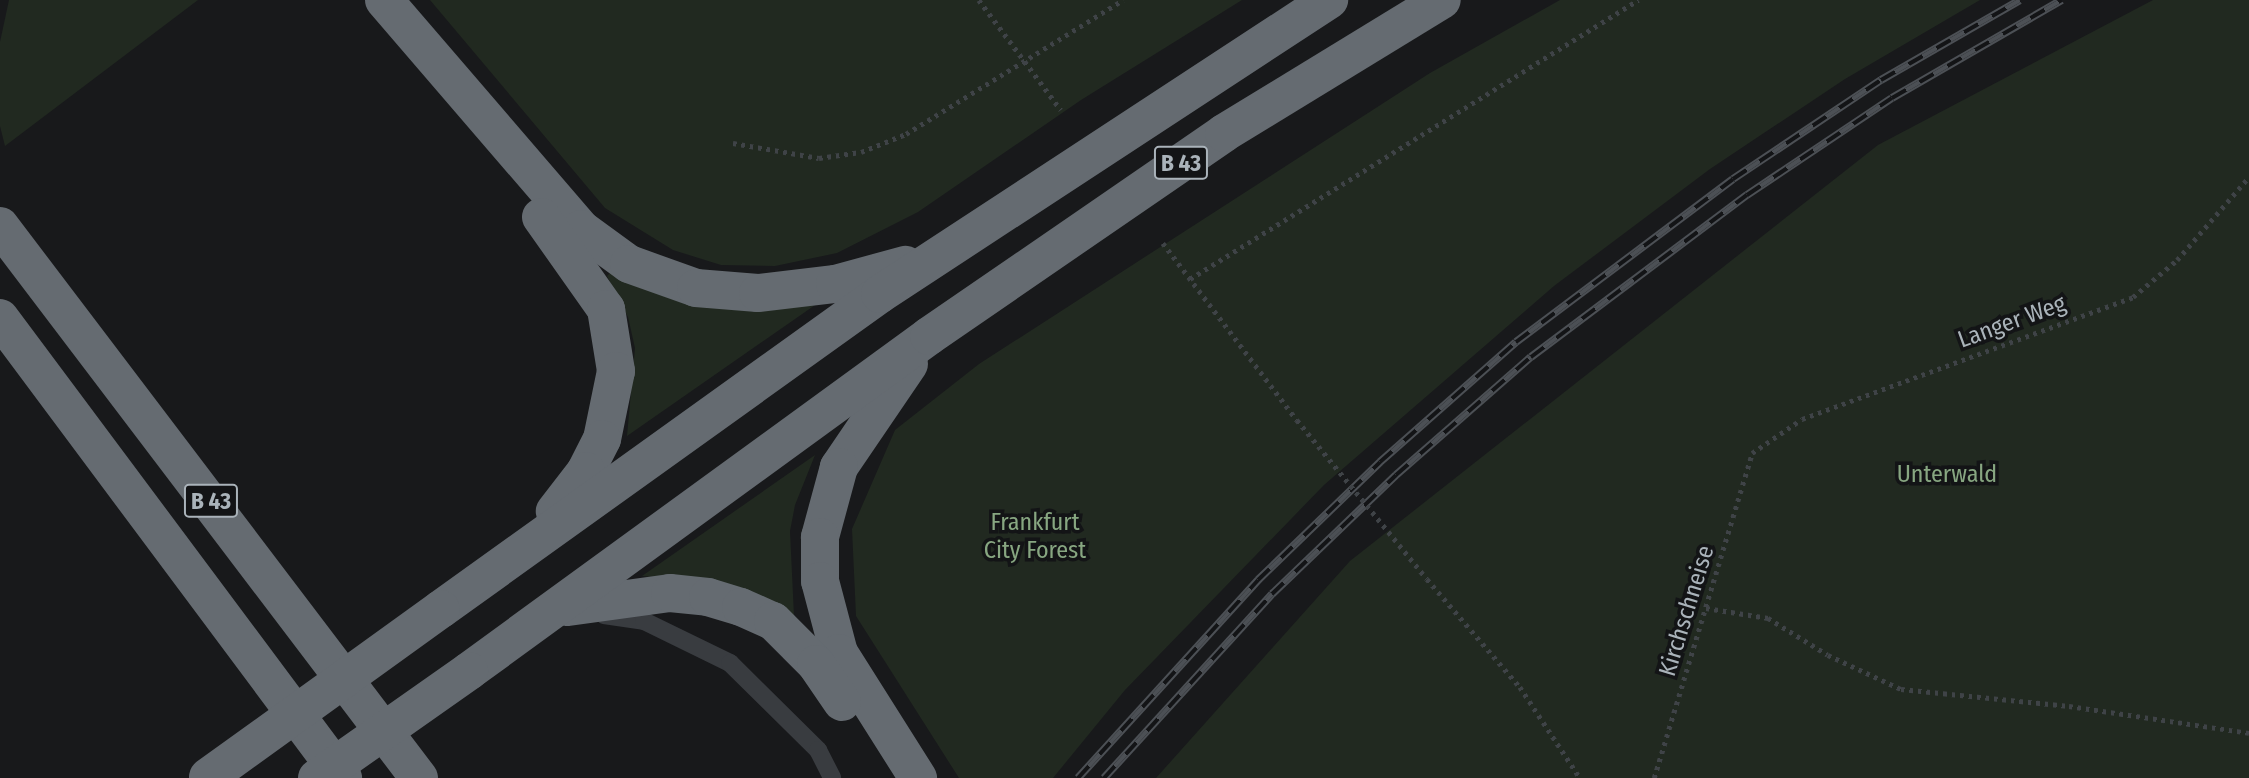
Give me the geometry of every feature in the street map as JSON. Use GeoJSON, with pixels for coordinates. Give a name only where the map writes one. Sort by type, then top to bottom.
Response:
{"type":"FeatureCollection","features":[{"type":"Feature","properties":{"kind":"highway","name":"B 43"},"geometry":{"type":"LineString","coordinates":[[355,0],[561,241],[606,309],[616,371],[602,439],[586,471],[531,543]]}},
{"type":"Feature","properties":{"kind":"highway","name":"B 43"},"geometry":{"type":"LineString","coordinates":[[384,0],[580,229],[629,264],[696,288],[758,293],[835,284],[937,257]]}},
{"type":"Feature","properties":{"kind":"highway","name":"B 43"},"geometry":{"type":"LineString","coordinates":[[207,778],[531,543],[937,257],[1329,0]]}},
{"type":"Feature","properties":{"kind":"highway","name":"B 43"},"geometry":{"type":"LineString","coordinates":[[317,778],[559,608],[732,475],[929,337],[1224,134],[1442,0]]}},
{"type":"Feature","properties":{"kind":"highway","name":"B 43"},"geometry":{"type":"LineString","coordinates":[[0,226],[419,778]]}},
{"type":"Feature","properties":{"kind":"highway","name":"B 43"},"geometry":{"type":"LineString","coordinates":[[0,318],[343,778]]}},
{"type":"Feature","properties":{"kind":"highway"},"geometry":{"type":"LineString","coordinates":[[918,778],[838,653],[820,581],[820,537],[839,467],[929,337]]}},
{"type":"Feature","properties":{"kind":"highway"},"geometry":{"type":"LineString","coordinates":[[559,608],[670,593],[708,597],[773,621],[816,664],[894,778]]}},
{"type":"Feature","properties":{"kind":"lane"},"geometry":{"type":"LineString","coordinates":[[559,608],[644,621],[730,663],[818,750],[832,778]]}},
{"type":"Feature","properties":{"kind":"path"},"geometry":{"type":"LineString","coordinates":[[979,0],[1061,110]]}},
{"type":"Feature","properties":{"kind":"path"},"geometry":{"type":"LineString","coordinates":[[733,143],[819,158],[861,152],[906,134],[1022,59],[1123,0]]}},
{"type":"Feature","properties":{"kind":"path"},"geometry":{"type":"LineString","coordinates":[[1190,279],[1638,0]]}},
{"type":"Feature","properties":{"kind":"path","name":"Langer Weg"},"geometry":{"type":"LineString","coordinates":[[1752,453],[1802,419],[2133,297],[2178,260],[2249,177]]}},
{"type":"Feature","properties":{"kind":"path"},"geometry":{"type":"LineString","coordinates":[[1163,243],[1297,421],[1520,687],[1580,778]]}},
{"type":"Feature","properties":{"kind":"path","name":"Kirchschneise"},"geometry":{"type":"LineString","coordinates":[[1654,778],[1752,453]]}},
{"type":"Feature","properties":{"kind":"path"},"geometry":{"type":"LineString","coordinates":[[1706,608],[1768,618],[1828,655],[1901,689],[2069,706],[2249,733]]}},
{"type":"Feature","properties":{"kind":"green space"},"geometry":{"type":"Polygon","coordinates":[[[9,0],[198,0],[5,146],[0,126],[0,42],[9,0]]]}},
{"type":"Feature","properties":{"kind":"green space"},"geometry":{"type":"Polygon","coordinates":[[[430,0],[1242,0],[1081,100],[918,212],[837,253],[775,266],[721,265],[673,250],[605,208],[430,0]]]}},
{"type":"Feature","properties":{"kind":"green space","name":"Frankfurt City Forest"},"geometry":{"type":"Polygon","coordinates":[[[1560,0],[1980,0],[1845,79],[1710,169],[1554,286],[1324,485],[1125,690],[1053,778],[959,778],[856,616],[852,529],[895,430],[979,364],[1430,73],[1560,0]]]}},
{"type":"Feature","properties":{"kind":"green space","name":"Unterwald"},"geometry":{"type":"Polygon","coordinates":[[[2153,0],[2249,0],[2249,778],[1156,778],[1350,561],[1878,145],[2153,0]]]}},
{"type":"Feature","properties":{"kind":"green space"},"geometry":{"type":"Polygon","coordinates":[[[612,271],[818,303],[627,436],[635,348],[628,317],[607,276],[612,271]]]}},
{"type":"Feature","properties":{"kind":"green space"},"geometry":{"type":"Polygon","coordinates":[[[815,455],[795,505],[790,531],[794,616],[709,582],[642,576],[815,455]]]}},
{"type":"Feature","properties":{"kind":"railway"},"geometry":{"type":"LineString","coordinates":[[1078,778],[1258,580],[1380,462],[1516,342],[1733,179],[1881,80],[2020,0]]}},
{"type":"Feature","properties":{"kind":"railway"},"geometry":{"type":"LineString","coordinates":[[1104,778],[1272,594],[1396,475],[1531,357],[1747,195],[1892,98],[2062,0]]}}]}
